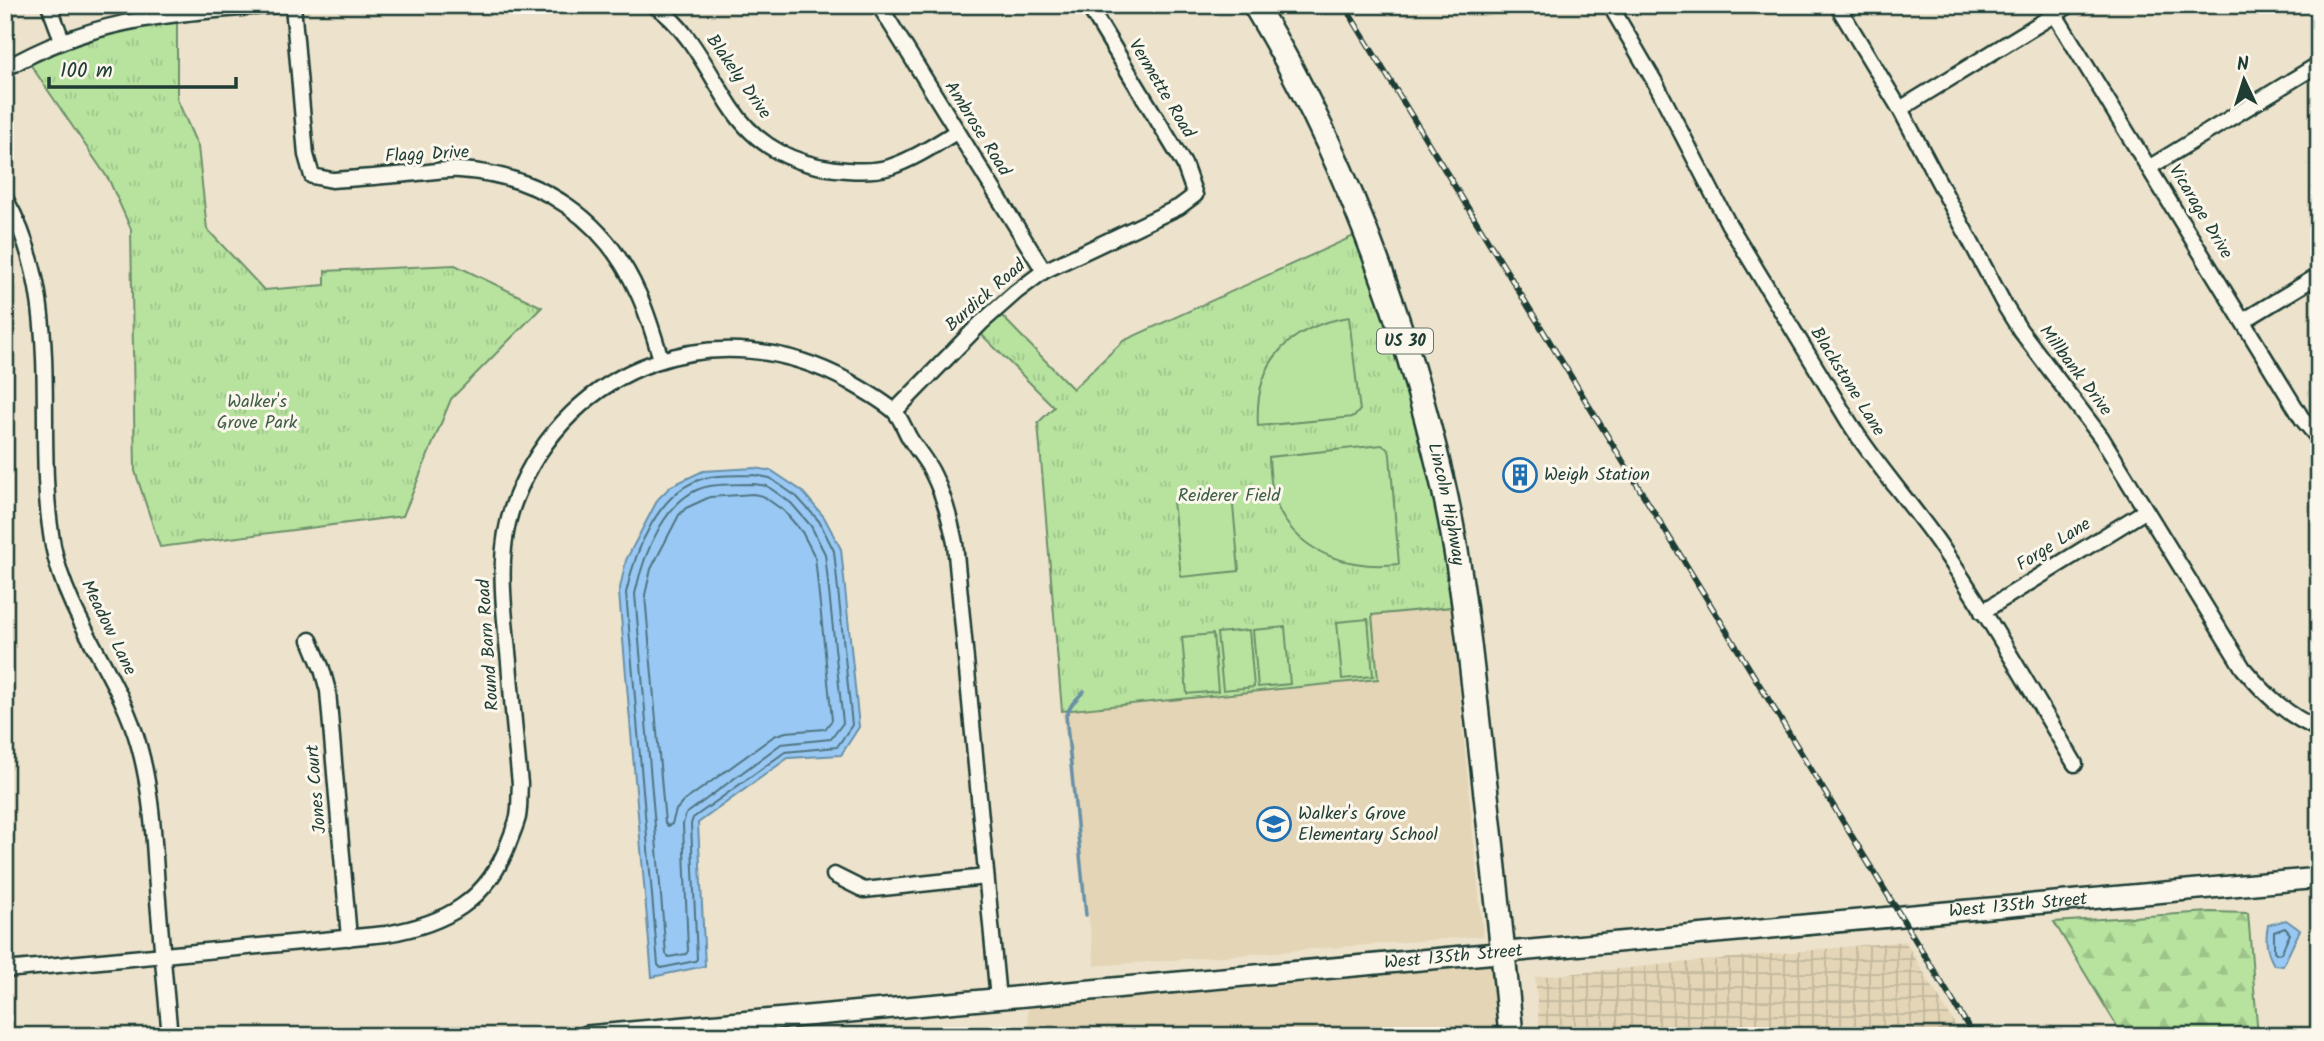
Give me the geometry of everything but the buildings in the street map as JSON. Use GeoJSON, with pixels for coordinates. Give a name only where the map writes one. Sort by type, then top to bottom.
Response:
{"type":"FeatureCollection","features":[{"type":"Feature","properties":{"kind":"main road","name":"Lincoln Highway"},"geometry":{"type":"LineString","coordinates":[[1255,5],[1302,92],[1379,266],[1410,358],[1442,480],[1461,581],[1504,953],[1511,1036]]}},
{"type":"Feature","properties":{"kind":"street"},"geometry":{"type":"LineString","coordinates":[[49,5],[62,40]]}},
{"type":"Feature","properties":{"kind":"street"},"geometry":{"type":"LineString","coordinates":[[5,69],[62,40],[108,25],[155,16],[276,5]]}},
{"type":"Feature","properties":{"kind":"street","name":"Flagg Drive"},"geometry":{"type":"LineString","coordinates":[[293,5],[306,155],[312,176],[332,180],[457,170],[496,174],[531,185],[565,203],[595,227],[620,258],[639,294],[661,359]]}},
{"type":"Feature","properties":{"kind":"street","name":"Blakely Drive"},"geometry":{"type":"LineString","coordinates":[[653,5],[684,33],[741,119],[756,136],[786,158],[821,169],[861,171],[888,167],[919,155],[956,132]]}},
{"type":"Feature","properties":{"kind":"street","name":"Ambrose Road"},"geometry":{"type":"LineString","coordinates":[[880,5],[1044,271]]}},
{"type":"Feature","properties":{"kind":"street","name":"Vermette Road"},"geometry":{"type":"LineString","coordinates":[[1088,5],[1184,164],[1195,195]]}},
{"type":"Feature","properties":{"kind":"street","name":"Blackstone Lane"},"geometry":{"type":"LineString","coordinates":[[1610,5],[1650,74],[1728,223],[1867,452],[1938,543],[2075,764]]}},
{"type":"Feature","properties":{"kind":"street","name":"Millbank Drive"},"geometry":{"type":"LineString","coordinates":[[1837,5],[1900,109],[2020,330],[2101,437],[2243,668],[2270,699],[2302,722],[2319,729]]}},
{"type":"Feature","properties":{"kind":"street"},"geometry":{"type":"LineString","coordinates":[[1900,109],[2052,10],[2070,5]]}},
{"type":"Feature","properties":{"kind":"street","name":"Vicarage Drive"},"geometry":{"type":"LineString","coordinates":[[2052,10],[2303,420],[2319,439]]}},
{"type":"Feature","properties":{"kind":"street"},"geometry":{"type":"LineString","coordinates":[[2150,167],[2319,64]]}},
{"type":"Feature","properties":{"kind":"street","name":"Burdick Road"},"geometry":{"type":"LineString","coordinates":[[895,411],[981,323],[1044,271],[1179,207],[1195,195]]}},
{"type":"Feature","properties":{"kind":"street","name":"Meadow Lane"},"geometry":{"type":"LineString","coordinates":[[5,198],[16,217],[34,267],[42,321],[46,500],[54,549],[67,592],[120,698],[139,744],[151,801],[170,1036]]}},
{"type":"Feature","properties":{"kind":"street"},"geometry":{"type":"LineString","coordinates":[[2243,321],[2319,275]]}},
{"type":"Feature","properties":{"kind":"street","name":"Round Barn Road"},"geometry":{"type":"LineString","coordinates":[[5,970],[409,930],[441,920],[468,904],[492,878],[505,853],[518,817],[520,784],[502,580],[505,541],[514,502],[532,463],[557,428],[589,397],[620,376],[661,359],[712,349],[751,349],[790,357],[825,369],[895,411],[931,470],[947,507],[955,543],[998,999]]}},
{"type":"Feature","properties":{"kind":"street","name":"Forge Lane"},"geometry":{"type":"LineString","coordinates":[[1982,611],[2145,511]]}},
{"type":"Feature","properties":{"kind":"street","name":"Jones Court"},"geometry":{"type":"LineString","coordinates":[[310,640],[322,669],[327,691],[349,938]]}},
{"type":"Feature","properties":{"kind":"street"},"geometry":{"type":"LineString","coordinates":[[834,875],[864,890],[986,877]]}},
{"type":"Feature","properties":{"kind":"street","name":"West 135th Street"},"geometry":{"type":"LineString","coordinates":[[587,1036],[2319,878]]}},
{"type":"Feature","properties":{"kind":"shaded area","name":"Walker's Grove Elementary School"},"geometry":{"type":"Polygon","coordinates":[[[1451,607],[1483,936],[1095,966],[1062,711],[1378,679],[1372,615],[1451,607]]]}},
{"type":"Feature","properties":{"kind":"shaded area"},"geometry":{"type":"Polygon","coordinates":[[[1905,941],[1962,1036],[1540,1036],[1535,977],[1905,941]]]}},
{"type":"Feature","properties":{"kind":"shaded area"},"geometry":{"type":"Polygon","coordinates":[[[1495,964],[1500,1036],[1030,1036],[1027,1007],[1495,964]]]}},
{"type":"Feature","properties":{"kind":"green space","name":"Walker's Grove Park"},"geometry":{"type":"Polygon","coordinates":[[[177,20],[177,99],[198,147],[207,229],[264,290],[325,285],[325,271],[455,265],[542,307],[451,399],[403,516],[160,547],[135,471],[131,229],[109,180],[28,61],[99,34],[177,20]]]}},
{"type":"Feature","properties":{"kind":"green space","name":"Reiderer Field"},"geometry":{"type":"Polygon","coordinates":[[[1358,234],[1407,381],[1444,532],[1451,607],[1372,615],[1378,679],[1062,711],[1038,423],[1054,407],[980,333],[1000,314],[1073,389],[1123,341],[1358,234]]]}},
{"type":"Feature","properties":{"kind":"green space"},"geometry":{"type":"Polygon","coordinates":[[[1349,317],[1360,410],[1354,417],[1258,426],[1258,403],[1262,383],[1279,351],[1308,329],[1349,317]]]}},
{"type":"Feature","properties":{"kind":"green space"},"geometry":{"type":"Polygon","coordinates":[[[1382,445],[1389,450],[1390,455],[1399,564],[1366,565],[1320,552],[1295,532],[1280,512],[1272,489],[1269,457],[1382,445]]]}},
{"type":"Feature","properties":{"kind":"green space"},"geometry":{"type":"Polygon","coordinates":[[[1232,495],[1239,571],[1181,577],[1173,501],[1232,495]]]}},
{"type":"Feature","properties":{"kind":"green space"},"geometry":{"type":"Polygon","coordinates":[[[1368,619],[1373,676],[1342,679],[1337,622],[1368,619]]]}},
{"type":"Feature","properties":{"kind":"green space"},"geometry":{"type":"Polygon","coordinates":[[[1285,627],[1290,684],[1258,687],[1253,630],[1285,627]]]}},
{"type":"Feature","properties":{"kind":"green space"},"geometry":{"type":"Polygon","coordinates":[[[1249,630],[1254,687],[1223,690],[1217,633],[1249,630]]]}},
{"type":"Feature","properties":{"kind":"green space"},"geometry":{"type":"Polygon","coordinates":[[[1213,634],[1218,691],[1187,694],[1182,637],[1213,634]]]}},
{"type":"Feature","properties":{"kind":"green space"},"geometry":{"type":"Polygon","coordinates":[[[2210,912],[2248,913],[2258,1036],[2123,1036],[2054,922],[2210,912]]]}},
{"type":"Feature","properties":{"kind":"water"},"geometry":{"type":"Polygon","coordinates":[[[755,468],[772,471],[802,491],[824,517],[841,549],[859,727],[841,755],[788,758],[698,823],[705,966],[652,977],[619,593],[626,560],[658,499],[671,486],[703,471],[755,468]]]}},
{"type":"Feature","properties":{"kind":"water"},"geometry":{"type":"Polygon","coordinates":[[[2286,920],[2300,930],[2283,966],[2274,965],[2267,945],[2268,925],[2286,920]]]}},
{"type":"Feature","properties":{"kind":"waterway"},"geometry":{"type":"LineString","coordinates":[[1084,691],[1066,715],[1086,915]]}},
{"type":"Feature","properties":{"kind":"railway"},"geometry":{"type":"LineString","coordinates":[[1344,5],[1974,1036]]}},
{"type":"Feature","properties":{"kind":"place","name":"Weigh Station"},"geometry":{"type":"Point","coordinates":[1520,475]}},
{"type":"Feature","properties":{"kind":"place","name":"Walker's Grove Elementary School"},"geometry":{"type":"Point","coordinates":[1274,824]}}]}
